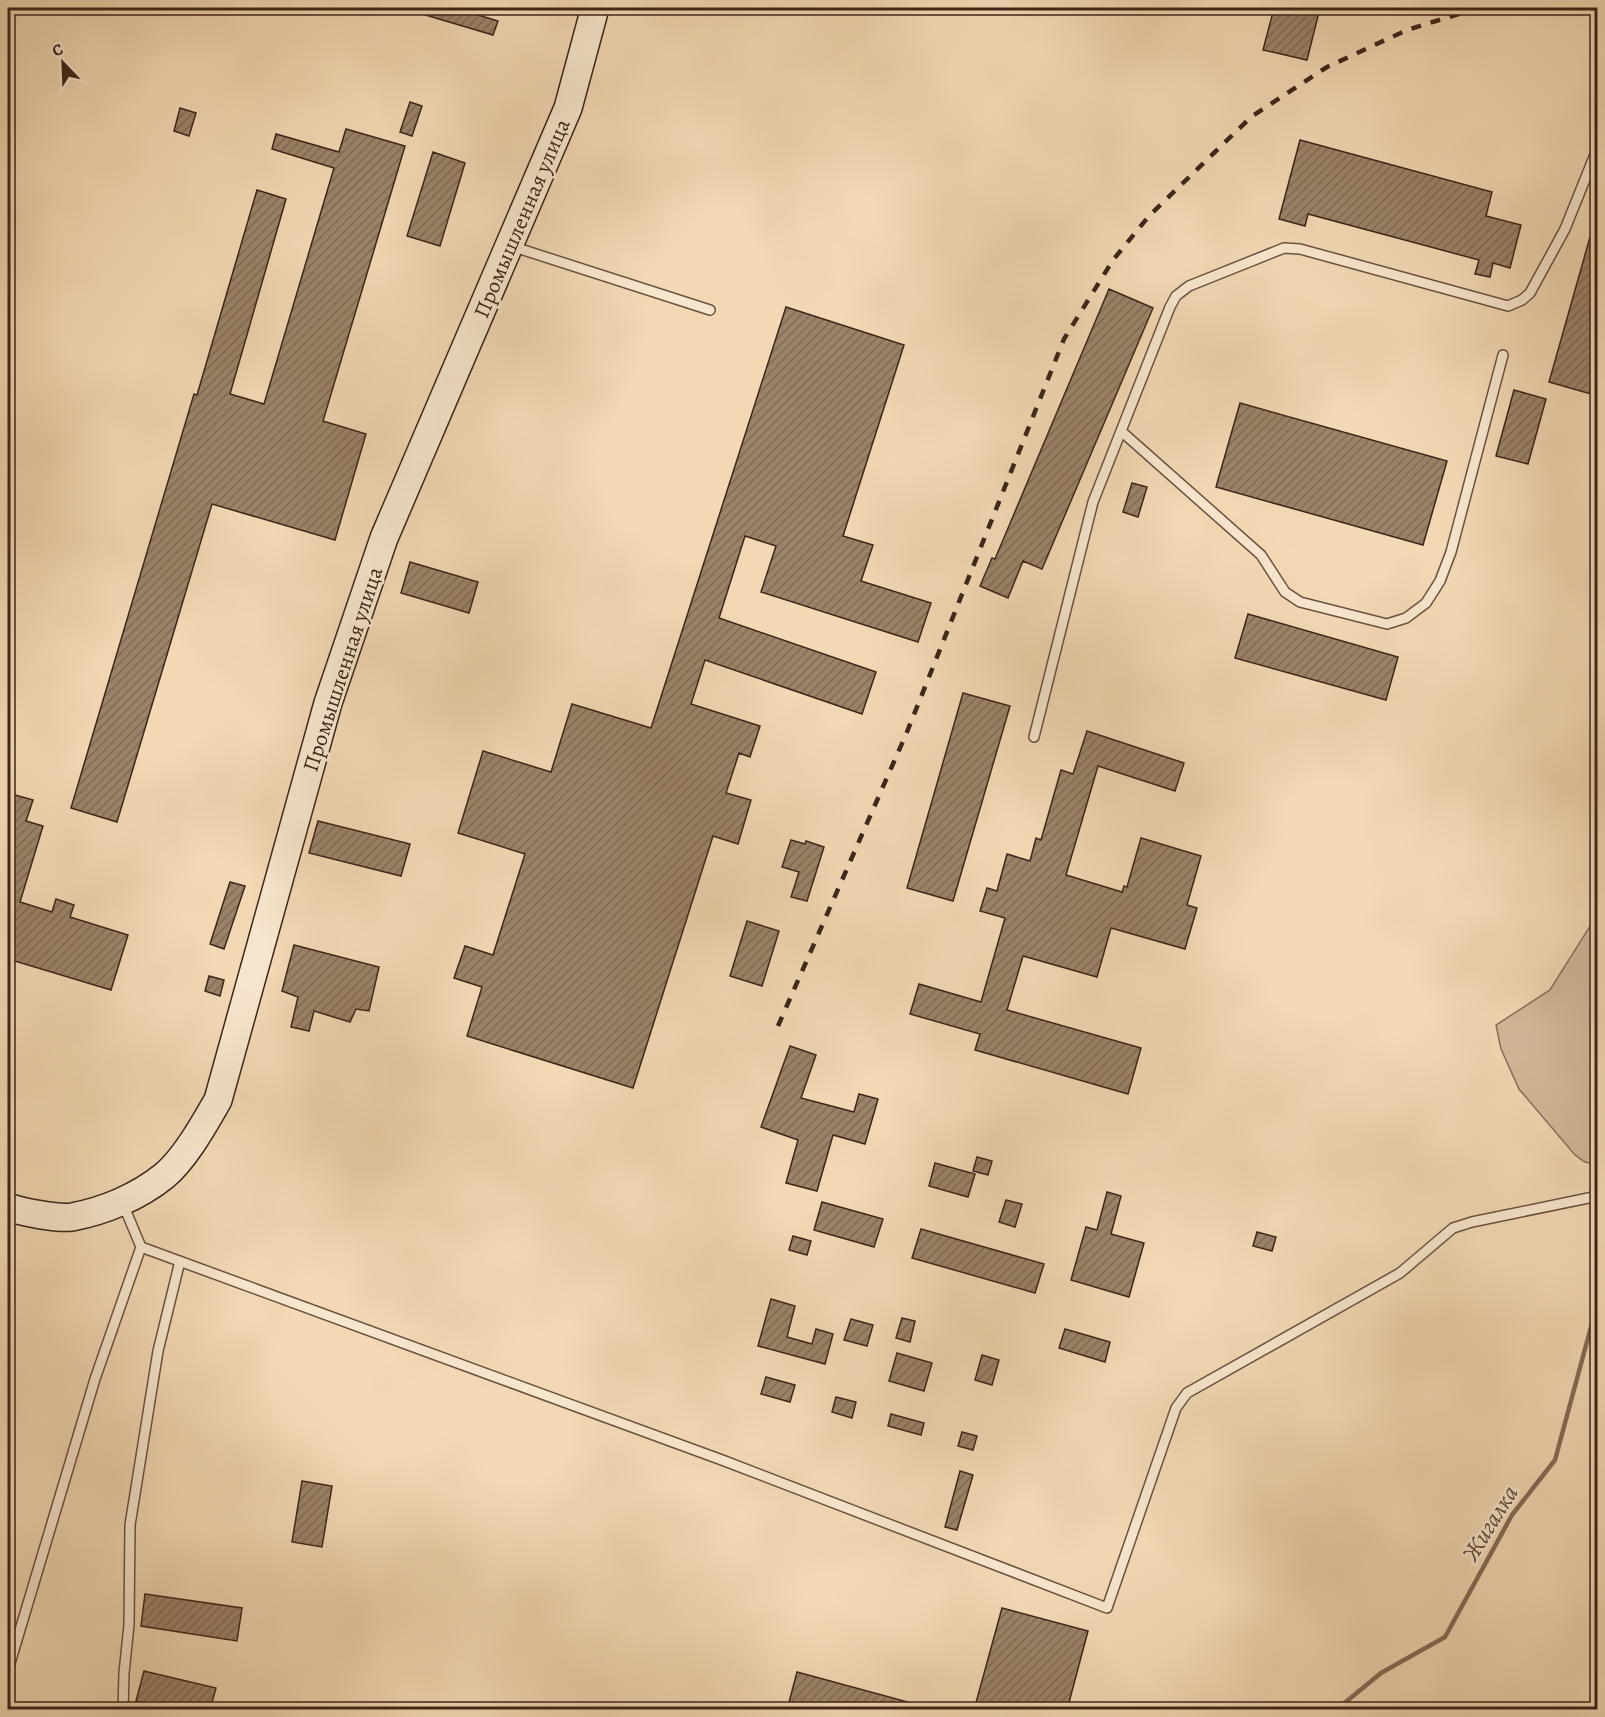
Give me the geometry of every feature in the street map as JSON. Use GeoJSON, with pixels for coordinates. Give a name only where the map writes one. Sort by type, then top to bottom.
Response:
{"type":"FeatureCollection","features":[{"type":"Feature","properties":{"kind":"street","name":"Промышленная улица"},"geometry":{"type":"LineString","coordinates":[[8,1207],[20,1211],[69,1218],[122,1202],[165,1175],[196,1138],[218,1100],[328,703],[380,549],[568,108],[596,8]]}},
{"type":"Feature","properties":{"kind":"lane"},"geometry":{"type":"LineString","coordinates":[[1034,737],[1093,502],[1176,296],[1189,286],[1284,248],[1300,249],[1508,306],[1522,300],[1530,292],[1564,229],[1598,147]]}},
{"type":"Feature","properties":{"kind":"lane"},"geometry":{"type":"LineString","coordinates":[[509,246],[710,310]]}},
{"type":"Feature","properties":{"kind":"lane"},"geometry":{"type":"LineString","coordinates":[[1121,431],[1261,555],[1285,592],[1300,602],[1387,624],[1406,618],[1426,603],[1440,581],[1451,552],[1503,355]]}},
{"type":"Feature","properties":{"kind":"lane"},"geometry":{"type":"LineString","coordinates":[[141,1247],[722,1460],[1107,1608],[1176,1408],[1187,1394],[1400,1273],[1453,1228],[1598,1196]]}},
{"type":"Feature","properties":{"kind":"lane"},"geometry":{"type":"LineString","coordinates":[[8,1670],[95,1379],[141,1247],[122,1202]]}},
{"type":"Feature","properties":{"kind":"lane"},"geometry":{"type":"LineString","coordinates":[[123,1710],[129,1625],[130,1525],[158,1351],[180,1261]]}},
{"type":"Feature","properties":{"kind":"shaded area"},"geometry":{"type":"Polygon","coordinates":[[[1597,915],[1597,1165],[1585,1162],[1575,1155],[1519,1089],[1501,1049],[1496,1025],[1550,990],[1597,915]]]}},
{"type":"Feature","properties":{"kind":"building"},"geometry":{"type":"Polygon","coordinates":[[[413,8],[455,8],[498,21],[493,35],[412,11],[413,8]]]}},
{"type":"Feature","properties":{"kind":"building"},"geometry":{"type":"Polygon","coordinates":[[[1274,8],[1320,8],[1307,60],[1263,50],[1274,8]]]}},
{"type":"Feature","properties":{"kind":"building"},"geometry":{"type":"Polygon","coordinates":[[[410,102],[422,106],[412,136],[400,132],[410,102]]]}},
{"type":"Feature","properties":{"kind":"building"},"geometry":{"type":"Polygon","coordinates":[[[180,108],[196,113],[189,136],[174,131],[180,108]]]}},
{"type":"Feature","properties":{"kind":"building"},"geometry":{"type":"Polygon","coordinates":[[[346,129],[405,146],[323,421],[366,434],[335,540],[212,504],[117,822],[71,808],[257,190],[286,199],[230,394],[264,404],[334,168],[272,149],[276,134],[339,152],[346,129]]]}},
{"type":"Feature","properties":{"kind":"building"},"geometry":{"type":"Polygon","coordinates":[[[1300,140],[1492,192],[1486,216],[1521,225],[1510,268],[1493,263],[1490,277],[1475,274],[1479,260],[1308,214],[1305,226],[1279,219],[1300,140]]]}},
{"type":"Feature","properties":{"kind":"building"},"geometry":{"type":"Polygon","coordinates":[[[433,152],[465,163],[440,246],[407,236],[433,152]]]}},
{"type":"Feature","properties":{"kind":"building"},"geometry":{"type":"Polygon","coordinates":[[[1594,223],[1598,223],[1598,396],[1549,382],[1594,223]]]}},
{"type":"Feature","properties":{"kind":"building"},"geometry":{"type":"Polygon","coordinates":[[[1109,289],[1153,308],[1042,569],[1023,561],[1008,598],[980,586],[992,558],[995,559],[1109,289]]]}},
{"type":"Feature","properties":{"kind":"building"},"geometry":{"type":"Polygon","coordinates":[[[786,307],[904,345],[843,536],[873,545],[861,581],[931,603],[918,642],[761,592],[776,546],[745,536],[719,618],[876,672],[862,714],[705,660],[691,704],[760,726],[750,757],[739,753],[726,793],[751,800],[738,844],[713,836],[633,1088],[467,1036],[482,987],[454,978],[465,946],[493,955],[525,854],[458,833],[483,751],[551,772],[572,704],[651,728],[786,307]]]}},
{"type":"Feature","properties":{"kind":"building"},"geometry":{"type":"Polygon","coordinates":[[[1514,390],[1546,399],[1528,464],[1496,456],[1514,390]]]}},
{"type":"Feature","properties":{"kind":"building"},"geometry":{"type":"Polygon","coordinates":[[[1240,403],[1447,461],[1423,545],[1216,487],[1240,403]]]}},
{"type":"Feature","properties":{"kind":"building"},"geometry":{"type":"Polygon","coordinates":[[[1132,483],[1147,487],[1138,517],[1123,512],[1132,483]]]}},
{"type":"Feature","properties":{"kind":"building"},"geometry":{"type":"Polygon","coordinates":[[[410,562],[478,582],[469,613],[401,593],[410,562]]]}},
{"type":"Feature","properties":{"kind":"building"},"geometry":{"type":"Polygon","coordinates":[[[1248,614],[1398,657],[1386,700],[1235,658],[1248,614]]]}},
{"type":"Feature","properties":{"kind":"building"},"geometry":{"type":"Polygon","coordinates":[[[963,693],[1010,706],[953,901],[907,888],[963,693]]]}},
{"type":"Feature","properties":{"kind":"building"},"geometry":{"type":"Polygon","coordinates":[[[1087,731],[1184,763],[1175,791],[1098,766],[1066,875],[1122,892],[1124,886],[1127,887],[1141,838],[1201,856],[1187,905],[1197,908],[1185,949],[1111,928],[1097,977],[1023,956],[1007,1010],[1141,1048],[1128,1094],[975,1050],[980,1034],[910,1014],[919,984],[981,1002],[1005,918],[980,911],[987,888],[997,891],[1007,854],[1030,861],[1036,838],[1041,840],[1061,770],[1073,774],[1087,731]]]}},
{"type":"Feature","properties":{"kind":"building"},"geometry":{"type":"Polygon","coordinates":[[[8,793],[33,800],[26,821],[43,826],[20,902],[52,912],[56,899],[74,905],[70,917],[128,935],[111,990],[8,959],[8,793]]]}},
{"type":"Feature","properties":{"kind":"building"},"geometry":{"type":"Polygon","coordinates":[[[318,821],[410,844],[401,876],[309,853],[318,821]]]}},
{"type":"Feature","properties":{"kind":"building"},"geometry":{"type":"Polygon","coordinates":[[[791,840],[805,844],[806,841],[824,847],[807,901],[791,897],[799,872],[782,867],[791,840]]]}},
{"type":"Feature","properties":{"kind":"building"},"geometry":{"type":"Polygon","coordinates":[[[230,882],[245,886],[224,949],[210,944],[230,882]]]}},
{"type":"Feature","properties":{"kind":"building"},"geometry":{"type":"Polygon","coordinates":[[[747,921],[779,931],[762,986],[730,976],[747,921]]]}},
{"type":"Feature","properties":{"kind":"building"},"geometry":{"type":"Polygon","coordinates":[[[294,945],[379,967],[369,1011],[356,1009],[350,1022],[314,1011],[309,1031],[291,1027],[298,997],[282,991],[294,945]]]}},
{"type":"Feature","properties":{"kind":"building"},"geometry":{"type":"Polygon","coordinates":[[[209,976],[224,980],[220,996],[205,991],[209,976]]]}},
{"type":"Feature","properties":{"kind":"building"},"geometry":{"type":"Polygon","coordinates":[[[790,1046],[816,1055],[801,1098],[854,1112],[859,1094],[878,1099],[865,1144],[833,1135],[817,1191],[786,1183],[798,1140],[761,1127],[790,1046]]]}},
{"type":"Feature","properties":{"kind":"building"},"geometry":{"type":"Polygon","coordinates":[[[977,1157],[992,1161],[988,1175],[973,1171],[977,1157]]]}},
{"type":"Feature","properties":{"kind":"building"},"geometry":{"type":"Polygon","coordinates":[[[935,1163],[975,1174],[968,1197],[929,1186],[935,1163]]]}},
{"type":"Feature","properties":{"kind":"building"},"geometry":{"type":"Polygon","coordinates":[[[1107,1192],[1121,1196],[1111,1234],[1144,1243],[1129,1297],[1071,1280],[1086,1227],[1097,1230],[1107,1192]]]}},
{"type":"Feature","properties":{"kind":"building"},"geometry":{"type":"Polygon","coordinates":[[[1006,1200],[1022,1204],[1015,1227],[999,1222],[1006,1200]]]}},
{"type":"Feature","properties":{"kind":"building"},"geometry":{"type":"Polygon","coordinates":[[[822,1202],[883,1219],[874,1247],[814,1230],[822,1202]]]}},
{"type":"Feature","properties":{"kind":"building"},"geometry":{"type":"Polygon","coordinates":[[[921,1229],[1044,1264],[1035,1293],[912,1258],[921,1229]]]}},
{"type":"Feature","properties":{"kind":"building"},"geometry":{"type":"Polygon","coordinates":[[[1257,1232],[1276,1237],[1272,1251],[1253,1246],[1257,1232]]]}},
{"type":"Feature","properties":{"kind":"building"},"geometry":{"type":"Polygon","coordinates":[[[793,1236],[811,1241],[807,1255],[789,1250],[793,1236]]]}},
{"type":"Feature","properties":{"kind":"building"},"geometry":{"type":"Polygon","coordinates":[[[771,1299],[795,1306],[787,1337],[812,1344],[816,1329],[833,1334],[825,1364],[758,1346],[771,1299]]]}},
{"type":"Feature","properties":{"kind":"building"},"geometry":{"type":"Polygon","coordinates":[[[902,1318],[915,1321],[910,1342],[896,1338],[902,1318]]]}},
{"type":"Feature","properties":{"kind":"building"},"geometry":{"type":"Polygon","coordinates":[[[851,1319],[873,1325],[867,1346],[844,1340],[851,1319]]]}},
{"type":"Feature","properties":{"kind":"building"},"geometry":{"type":"Polygon","coordinates":[[[1065,1329],[1110,1342],[1105,1362],[1059,1348],[1065,1329]]]}},
{"type":"Feature","properties":{"kind":"building"},"geometry":{"type":"Polygon","coordinates":[[[897,1353],[932,1363],[924,1391],[889,1381],[897,1353]]]}},
{"type":"Feature","properties":{"kind":"building"},"geometry":{"type":"Polygon","coordinates":[[[982,1355],[999,1360],[992,1385],[975,1380],[982,1355]]]}},
{"type":"Feature","properties":{"kind":"building"},"geometry":{"type":"Polygon","coordinates":[[[766,1377],[795,1385],[790,1402],[761,1394],[766,1377]]]}},
{"type":"Feature","properties":{"kind":"building"},"geometry":{"type":"Polygon","coordinates":[[[836,1397],[856,1402],[852,1418],[832,1412],[836,1397]]]}},
{"type":"Feature","properties":{"kind":"building"},"geometry":{"type":"Polygon","coordinates":[[[891,1414],[924,1423],[921,1435],[888,1426],[891,1414]]]}},
{"type":"Feature","properties":{"kind":"building"},"geometry":{"type":"Polygon","coordinates":[[[962,1432],[977,1436],[973,1450],[958,1446],[962,1432]]]}},
{"type":"Feature","properties":{"kind":"building"},"geometry":{"type":"Polygon","coordinates":[[[960,1471],[973,1475],[957,1530],[945,1527],[960,1471]]]}},
{"type":"Feature","properties":{"kind":"building"},"geometry":{"type":"Polygon","coordinates":[[[302,1481],[332,1486],[322,1547],[292,1542],[302,1481]]]}},
{"type":"Feature","properties":{"kind":"building"},"geometry":{"type":"Polygon","coordinates":[[[145,1594],[242,1608],[237,1641],[141,1626],[145,1594]]]}},
{"type":"Feature","properties":{"kind":"building"},"geometry":{"type":"Polygon","coordinates":[[[1002,1608],[1088,1631],[1067,1710],[974,1710],[1002,1608]]]}},
{"type":"Feature","properties":{"kind":"building"},"geometry":{"type":"Polygon","coordinates":[[[144,1671],[216,1688],[210,1710],[173,1710],[136,1701],[144,1671]]]}},
{"type":"Feature","properties":{"kind":"building"},"geometry":{"type":"Polygon","coordinates":[[[797,1672],[919,1705],[919,1710],[787,1710],[797,1672]]]}},
{"type":"Feature","properties":{"kind":"waterway","name":"Жигалка"},"geometry":{"type":"LineString","coordinates":[[1336,1710],[1381,1673],[1445,1637],[1512,1515],[1555,1460],[1598,1301]]}},
{"type":"Feature","properties":{"kind":"railway"},"geometry":{"type":"LineString","coordinates":[[778,1026],[907,732],[1064,339],[1113,260],[1149,216],[1251,117],[1327,67],[1407,30],[1478,8]]}}]}
